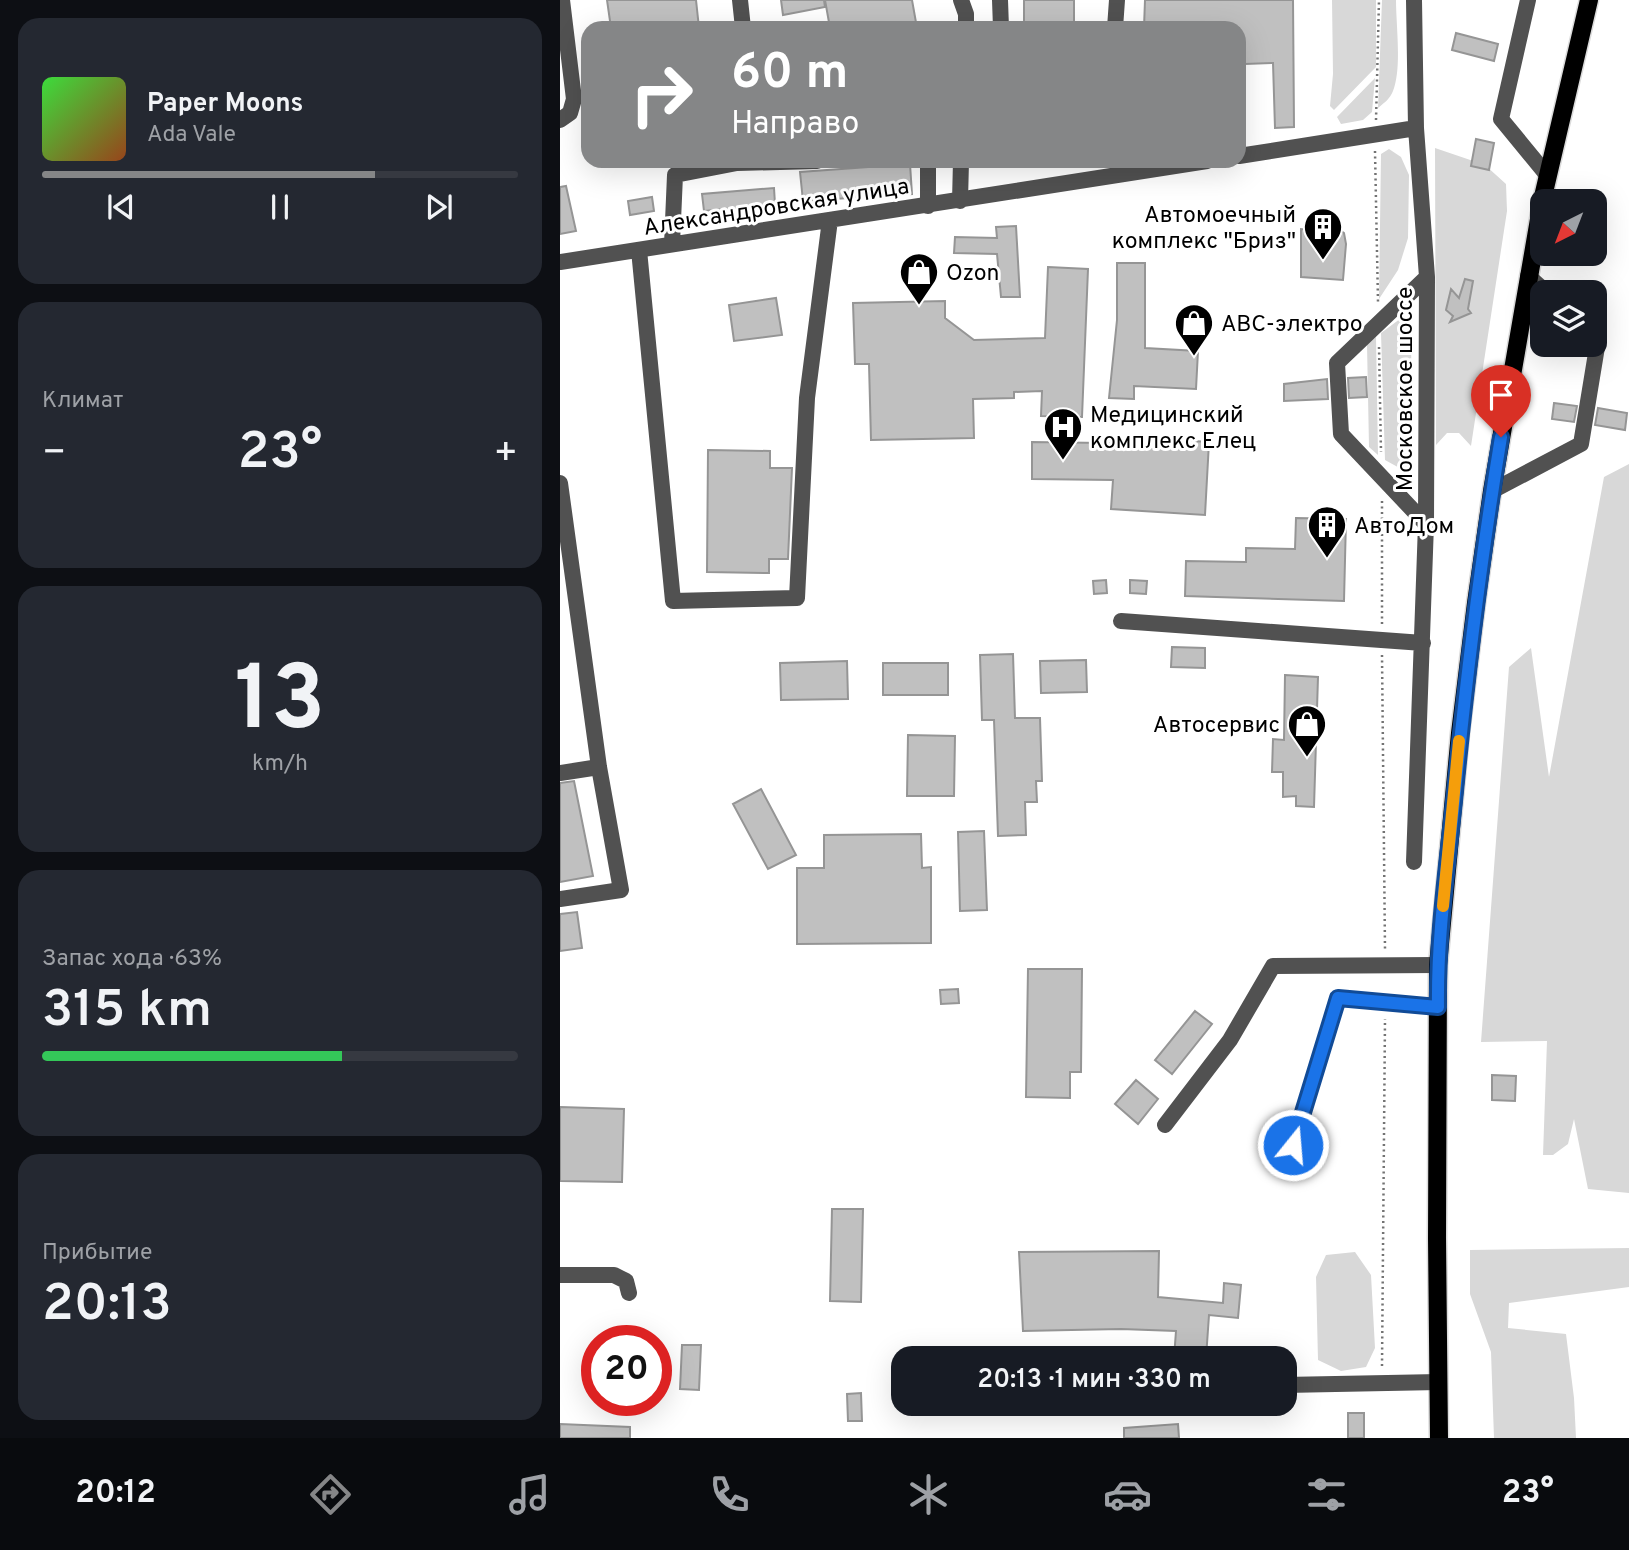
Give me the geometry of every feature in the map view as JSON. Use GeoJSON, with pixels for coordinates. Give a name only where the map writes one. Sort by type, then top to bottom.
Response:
{"type":"FeatureCollection","features":[{"type":"Feature","properties":{"kind":"main road"},"geometry":{"type":"LineString","coordinates":[[1544,189],[1589,0]]}},
{"type":"Feature","properties":{"kind":"main road"},"geometry":{"type":"LineString","coordinates":[[1439,1438],[1437,965],[1460,733],[1492,491],[1530,265]]}},
{"type":"Feature","properties":{"kind":"street"},"geometry":{"type":"LineString","coordinates":[[560,120],[570,113],[574,99],[562,0]]}},
{"type":"Feature","properties":{"kind":"street"},"geometry":{"type":"LineString","coordinates":[[740,0],[742,21]]}},
{"type":"Feature","properties":{"kind":"street"},"geometry":{"type":"LineString","coordinates":[[961,0],[966,21]]}},
{"type":"Feature","properties":{"kind":"street"},"geometry":{"type":"LineString","coordinates":[[1000,0],[1001,21]]}},
{"type":"Feature","properties":{"kind":"street"},"geometry":{"type":"LineString","coordinates":[[1115,21],[1116,0]]}},
{"type":"Feature","properties":{"kind":"street","name":"Московское шоссе"},"geometry":{"type":"LineString","coordinates":[[1414,0],[1416,128],[1427,277],[1426,524],[1414,862]]}},
{"type":"Feature","properties":{"kind":"street"},"geometry":{"type":"LineString","coordinates":[[1528,0],[1501,119],[1547,175]]}},
{"type":"Feature","properties":{"kind":"street"},"geometry":{"type":"LineString","coordinates":[[1246,155],[1416,128]]}},
{"type":"Feature","properties":{"kind":"street"},"geometry":{"type":"LineString","coordinates":[[672,244],[675,175],[708,168]]}},
{"type":"Feature","properties":{"kind":"street"},"geometry":{"type":"LineString","coordinates":[[928,168],[928,206]]}},
{"type":"Feature","properties":{"kind":"street"},"geometry":{"type":"LineString","coordinates":[[960,201],[961,168]]}},
{"type":"Feature","properties":{"kind":"street","name":"Александровская улица"},"geometry":{"type":"LineString","coordinates":[[560,262],[960,201],[1111,169]]}},
{"type":"Feature","properties":{"kind":"street"},"geometry":{"type":"LineString","coordinates":[[639,250],[673,601],[797,598],[807,398],[830,220]]}},
{"type":"Feature","properties":{"kind":"street"},"geometry":{"type":"LineString","coordinates":[[1528,276],[1532,280]]}},
{"type":"Feature","properties":{"kind":"street"},"geometry":{"type":"LineString","coordinates":[[1426,524],[1341,434],[1337,363],[1427,277]]}},
{"type":"Feature","properties":{"kind":"street"},"geometry":{"type":"LineString","coordinates":[[1492,491],[1581,444],[1595,357]]}},
{"type":"Feature","properties":{"kind":"street"},"geometry":{"type":"LineString","coordinates":[[560,483],[565,561],[621,890],[560,899]]}},
{"type":"Feature","properties":{"kind":"street"},"geometry":{"type":"LineString","coordinates":[[1121,621],[1423,643]]}},
{"type":"Feature","properties":{"kind":"street"},"geometry":{"type":"LineString","coordinates":[[560,773],[599,767]]}},
{"type":"Feature","properties":{"kind":"street"},"geometry":{"type":"LineString","coordinates":[[1165,1125],[1230,1040],[1273,967],[1437,965]]}},
{"type":"Feature","properties":{"kind":"street"},"geometry":{"type":"LineString","coordinates":[[1293,1145],[1338,998],[1438,1007]]}},
{"type":"Feature","properties":{"kind":"street"},"geometry":{"type":"LineString","coordinates":[[560,1275],[614,1275],[625,1281],[629,1293]]}},
{"type":"Feature","properties":{"kind":"street"},"geometry":{"type":"LineString","coordinates":[[1297,1385],[1439,1382]]}},
{"type":"Feature","properties":{"kind":"path"},"geometry":{"type":"LineString","coordinates":[[1379,0],[1375,134],[1382,477],[1385,966]]}},
{"type":"Feature","properties":{"kind":"path"},"geometry":{"type":"LineString","coordinates":[[1382,1383],[1385,1002]]}},
{"type":"Feature","properties":{"kind":"shaded area"},"geometry":{"type":"Polygon","coordinates":[[[1332,0],[1376,0],[1376,67],[1334,110],[1330,106],[1333,74],[1332,0]]]}},
{"type":"Feature","properties":{"kind":"shaded area"},"geometry":{"type":"Polygon","coordinates":[[[1382,0],[1396,0],[1398,59],[1393,91],[1389,99],[1378,108],[1382,0]]]}},
{"type":"Feature","properties":{"kind":"shaded area"},"geometry":{"type":"Polygon","coordinates":[[[1375,78],[1372,112],[1363,120],[1341,124],[1337,117],[1375,78]]]}},
{"type":"Feature","properties":{"kind":"shaded area"},"geometry":{"type":"Polygon","coordinates":[[[1435,148],[1485,165],[1506,184],[1507,211],[1471,446],[1459,433],[1447,433],[1436,445],[1435,148]]]}},
{"type":"Feature","properties":{"kind":"shaded area"},"geometry":{"type":"Polygon","coordinates":[[[1389,149],[1401,157],[1409,175],[1408,238],[1398,270],[1379,299],[1381,154],[1389,149]]]}},
{"type":"Feature","properties":{"kind":"shaded area"},"geometry":{"type":"Polygon","coordinates":[[[1404,316],[1411,325],[1412,468],[1405,471],[1385,460],[1381,333],[1404,316]]]}},
{"type":"Feature","properties":{"kind":"shaded area"},"geometry":{"type":"Polygon","coordinates":[[[1376,337],[1378,455],[1369,447],[1367,344],[1376,337]]]}},
{"type":"Feature","properties":{"kind":"shaded area"},"geometry":{"type":"Polygon","coordinates":[[[1629,464],[1629,1193],[1588,1189],[1574,1119],[1568,1144],[1553,1155],[1543,1155],[1547,1041],[1481,1042],[1509,667],[1531,648],[1549,777],[1604,477],[1629,464]]]}},
{"type":"Feature","properties":{"kind":"shaded area"},"geometry":{"type":"Polygon","coordinates":[[[1629,1248],[1629,1287],[1509,1303],[1508,1328],[1566,1334],[1576,1438],[1494,1438],[1491,1352],[1470,1294],[1470,1250],[1629,1248]]]}},
{"type":"Feature","properties":{"kind":"shaded area"},"geometry":{"type":"Polygon","coordinates":[[[1355,1252],[1371,1275],[1375,1348],[1366,1367],[1341,1371],[1318,1360],[1316,1277],[1326,1255],[1355,1252]]]}},
{"type":"Feature","properties":{"kind":"building"},"geometry":{"type":"Polygon","coordinates":[[[607,0],[696,0],[698,21],[610,21],[607,0]]]}},
{"type":"Feature","properties":{"kind":"building"},"geometry":{"type":"Polygon","coordinates":[[[781,0],[824,0],[825,7],[783,15],[781,0]]]}},
{"type":"Feature","properties":{"kind":"building"},"geometry":{"type":"Polygon","coordinates":[[[825,0],[912,0],[916,21],[829,21],[825,0]]]}},
{"type":"Feature","properties":{"kind":"building"},"geometry":{"type":"Polygon","coordinates":[[[1024,0],[1074,0],[1074,21],[1024,21],[1024,0]]]}},
{"type":"Feature","properties":{"kind":"building"},"geometry":{"type":"Polygon","coordinates":[[[1145,0],[1293,0],[1294,127],[1275,128],[1273,63],[1246,64],[1246,21],[1144,21],[1145,0]]]}},
{"type":"Feature","properties":{"kind":"building"},"geometry":{"type":"Polygon","coordinates":[[[1456,33],[1498,44],[1494,61],[1452,50],[1456,33]]]}},
{"type":"Feature","properties":{"kind":"building"},"geometry":{"type":"Polygon","coordinates":[[[1476,139],[1494,143],[1489,170],[1471,166],[1476,139]]]}},
{"type":"Feature","properties":{"kind":"building"},"geometry":{"type":"Polygon","coordinates":[[[910,168],[912,194],[803,201],[800,172],[910,168]]]}},
{"type":"Feature","properties":{"kind":"building"},"geometry":{"type":"Polygon","coordinates":[[[566,186],[576,231],[560,234],[560,187],[566,186]]]}},
{"type":"Feature","properties":{"kind":"building"},"geometry":{"type":"Polygon","coordinates":[[[774,188],[775,204],[704,211],[702,194],[774,188]]]}},
{"type":"Feature","properties":{"kind":"building"},"geometry":{"type":"Polygon","coordinates":[[[652,197],[654,211],[630,215],[628,201],[652,197]]]}},
{"type":"Feature","properties":{"kind":"building","name":"Автомоечный комплекс \"Бриз\""},"geometry":{"type":"Polygon","coordinates":[[[1322,225],[1337,228],[1344,233],[1346,244],[1343,280],[1301,277],[1301,229],[1321,231],[1322,225]]]}},
{"type":"Feature","properties":{"kind":"building"},"geometry":{"type":"Polygon","coordinates":[[[1016,226],[1020,297],[1001,297],[997,254],[954,253],[955,237],[997,238],[996,227],[1016,226]]]}},
{"type":"Feature","properties":{"kind":"building"},"geometry":{"type":"Polygon","coordinates":[[[1117,263],[1145,263],[1145,348],[1198,351],[1196,389],[1134,386],[1134,399],[1109,398],[1117,320],[1117,263]]]}},
{"type":"Feature","properties":{"kind":"building"},"geometry":{"type":"Polygon","coordinates":[[[1048,267],[1088,269],[1082,417],[1041,416],[1042,391],[1014,392],[1014,398],[973,399],[974,438],[871,440],[869,364],[855,364],[853,303],[945,301],[945,318],[974,340],[1045,338],[1048,267]]]}},
{"type":"Feature","properties":{"kind":"building"},"geometry":{"type":"Polygon","coordinates":[[[1465,279],[1473,281],[1468,309],[1471,313],[1450,322],[1453,316],[1446,310],[1451,289],[1459,298],[1465,279]]]}},
{"type":"Feature","properties":{"kind":"building"},"geometry":{"type":"Polygon","coordinates":[[[776,298],[782,335],[734,341],[729,305],[776,298]]]}},
{"type":"Feature","properties":{"kind":"building"},"geometry":{"type":"Polygon","coordinates":[[[1366,377],[1367,397],[1349,398],[1348,378],[1366,377]]]}},
{"type":"Feature","properties":{"kind":"building"},"geometry":{"type":"Polygon","coordinates":[[[1327,379],[1328,399],[1284,401],[1284,384],[1327,379]]]}},
{"type":"Feature","properties":{"kind":"building"},"geometry":{"type":"Polygon","coordinates":[[[1554,403],[1577,406],[1574,422],[1552,419],[1554,403]]]}},
{"type":"Feature","properties":{"kind":"building"},"geometry":{"type":"Polygon","coordinates":[[[1598,408],[1627,413],[1625,430],[1595,425],[1598,408]]]}},
{"type":"Feature","properties":{"kind":"building"},"geometry":{"type":"Polygon","coordinates":[[[1176,440],[1209,442],[1205,515],[1111,509],[1113,480],[1032,479],[1032,442],[1176,444],[1176,440]]]}},
{"type":"Feature","properties":{"kind":"building"},"geometry":{"type":"Polygon","coordinates":[[[708,450],[770,451],[770,468],[792,468],[788,559],[769,559],[769,573],[707,572],[708,450]]]}},
{"type":"Feature","properties":{"kind":"building"},"geometry":{"type":"Polygon","coordinates":[[[1296,518],[1346,519],[1344,601],[1185,596],[1186,561],[1246,562],[1246,548],[1295,549],[1296,518]]]}},
{"type":"Feature","properties":{"kind":"building"},"geometry":{"type":"Polygon","coordinates":[[[1106,580],[1107,593],[1094,594],[1093,581],[1106,580]]]}},
{"type":"Feature","properties":{"kind":"building"},"geometry":{"type":"Polygon","coordinates":[[[1130,580],[1147,581],[1146,594],[1130,593],[1130,580]]]}},
{"type":"Feature","properties":{"kind":"building"},"geometry":{"type":"Polygon","coordinates":[[[1172,647],[1205,648],[1205,668],[1171,667],[1172,647]]]}},
{"type":"Feature","properties":{"kind":"building"},"geometry":{"type":"Polygon","coordinates":[[[1013,654],[1015,718],[1040,718],[1042,781],[1036,781],[1037,802],[1025,802],[1026,835],[998,836],[994,720],[982,720],[980,655],[1013,654]]]}},
{"type":"Feature","properties":{"kind":"building"},"geometry":{"type":"Polygon","coordinates":[[[1086,660],[1087,692],[1041,693],[1040,661],[1086,660]]]}},
{"type":"Feature","properties":{"kind":"building"},"geometry":{"type":"Polygon","coordinates":[[[847,661],[848,699],[781,700],[780,663],[847,661]]]}},
{"type":"Feature","properties":{"kind":"building"},"geometry":{"type":"Polygon","coordinates":[[[883,663],[948,663],[948,695],[883,695],[883,663]]]}},
{"type":"Feature","properties":{"kind":"building"},"geometry":{"type":"Polygon","coordinates":[[[1285,675],[1318,677],[1314,807],[1296,806],[1296,796],[1283,797],[1283,772],[1272,772],[1273,739],[1284,740],[1285,675]]]}},
{"type":"Feature","properties":{"kind":"building"},"geometry":{"type":"Polygon","coordinates":[[[908,735],[955,736],[954,796],[907,796],[908,735]]]}},
{"type":"Feature","properties":{"kind":"building"},"geometry":{"type":"Polygon","coordinates":[[[574,781],[593,876],[560,882],[560,783],[574,781]]]}},
{"type":"Feature","properties":{"kind":"building"},"geometry":{"type":"Polygon","coordinates":[[[761,789],[796,855],[768,869],[733,804],[761,789]]]}},
{"type":"Feature","properties":{"kind":"building"},"geometry":{"type":"Polygon","coordinates":[[[984,831],[987,910],[960,911],[958,832],[984,831]]]}},
{"type":"Feature","properties":{"kind":"building"},"geometry":{"type":"Polygon","coordinates":[[[921,834],[922,868],[931,867],[931,943],[797,944],[797,868],[824,868],[824,835],[921,834]]]}},
{"type":"Feature","properties":{"kind":"building"},"geometry":{"type":"Polygon","coordinates":[[[577,912],[582,948],[560,951],[560,914],[577,912]]]}},
{"type":"Feature","properties":{"kind":"building"},"geometry":{"type":"Polygon","coordinates":[[[1028,969],[1082,969],[1081,1072],[1070,1072],[1070,1098],[1026,1097],[1028,969]]]}},
{"type":"Feature","properties":{"kind":"building"},"geometry":{"type":"Polygon","coordinates":[[[958,989],[959,1003],[941,1004],[940,990],[958,989]]]}},
{"type":"Feature","properties":{"kind":"building"},"geometry":{"type":"Polygon","coordinates":[[[1195,1011],[1212,1024],[1172,1074],[1155,1060],[1195,1011]]]}},
{"type":"Feature","properties":{"kind":"building"},"geometry":{"type":"Polygon","coordinates":[[[1492,1075],[1516,1076],[1515,1101],[1492,1100],[1492,1075]]]}},
{"type":"Feature","properties":{"kind":"building"},"geometry":{"type":"Polygon","coordinates":[[[1136,1080],[1158,1099],[1138,1124],[1115,1104],[1136,1080]]]}},
{"type":"Feature","properties":{"kind":"building"},"geometry":{"type":"Polygon","coordinates":[[[560,1107],[624,1109],[622,1182],[560,1181],[560,1107]]]}},
{"type":"Feature","properties":{"kind":"building"},"geometry":{"type":"Polygon","coordinates":[[[832,1209],[863,1209],[861,1302],[830,1301],[832,1209]]]}},
{"type":"Feature","properties":{"kind":"building"},"geometry":{"type":"Polygon","coordinates":[[[1159,1251],[1158,1297],[1223,1303],[1224,1283],[1241,1285],[1238,1318],[1209,1315],[1207,1346],[1175,1346],[1176,1331],[1023,1331],[1019,1252],[1159,1251]]]}},
{"type":"Feature","properties":{"kind":"building"},"geometry":{"type":"Polygon","coordinates":[[[682,1345],[701,1345],[699,1390],[680,1389],[682,1345]]]}},
{"type":"Feature","properties":{"kind":"building"},"geometry":{"type":"Polygon","coordinates":[[[861,1393],[862,1421],[848,1421],[847,1394],[861,1393]]]}},
{"type":"Feature","properties":{"kind":"building"},"geometry":{"type":"Polygon","coordinates":[[[1348,1413],[1364,1413],[1364,1438],[1348,1438],[1348,1413]]]}},
{"type":"Feature","properties":{"kind":"building"},"geometry":{"type":"Polygon","coordinates":[[[560,1424],[630,1427],[630,1438],[560,1438],[560,1424]]]}},
{"type":"Feature","properties":{"kind":"building"},"geometry":{"type":"Polygon","coordinates":[[[1178,1424],[1179,1438],[1124,1438],[1124,1428],[1178,1424]]]}},
{"type":"Feature","properties":{"kind":"slow traffic"},"geometry":{"type":"LineString","coordinates":[[1443,906],[1459,741]]}},
{"type":"Feature","properties":{"kind":"place","name":"Автомоечный комплекс \"Бриз\""},"geometry":{"type":"Point","coordinates":[1323,261]}},
{"type":"Feature","properties":{"kind":"place","name":"Ozon"},"geometry":{"type":"Point","coordinates":[919,306]}},
{"type":"Feature","properties":{"kind":"place","name":"АВС-электро"},"geometry":{"type":"Point","coordinates":[1194,357]}},
{"type":"Feature","properties":{"kind":"place","name":"Медицинский комплекс Елец"},"geometry":{"type":"Point","coordinates":[1063,461]}},
{"type":"Feature","properties":{"kind":"place","name":"АвтоДом"},"geometry":{"type":"Point","coordinates":[1327,559]}},
{"type":"Feature","properties":{"kind":"place","name":"Автосервис"},"geometry":{"type":"Point","coordinates":[1307,758]}},
{"type":"Feature","properties":{"kind":"route"},"geometry":{"type":"LineString","coordinates":[[1293,1145],[1338,998],[1438,1007],[1437,965],[1460,733],[1501,437]]}}]}
